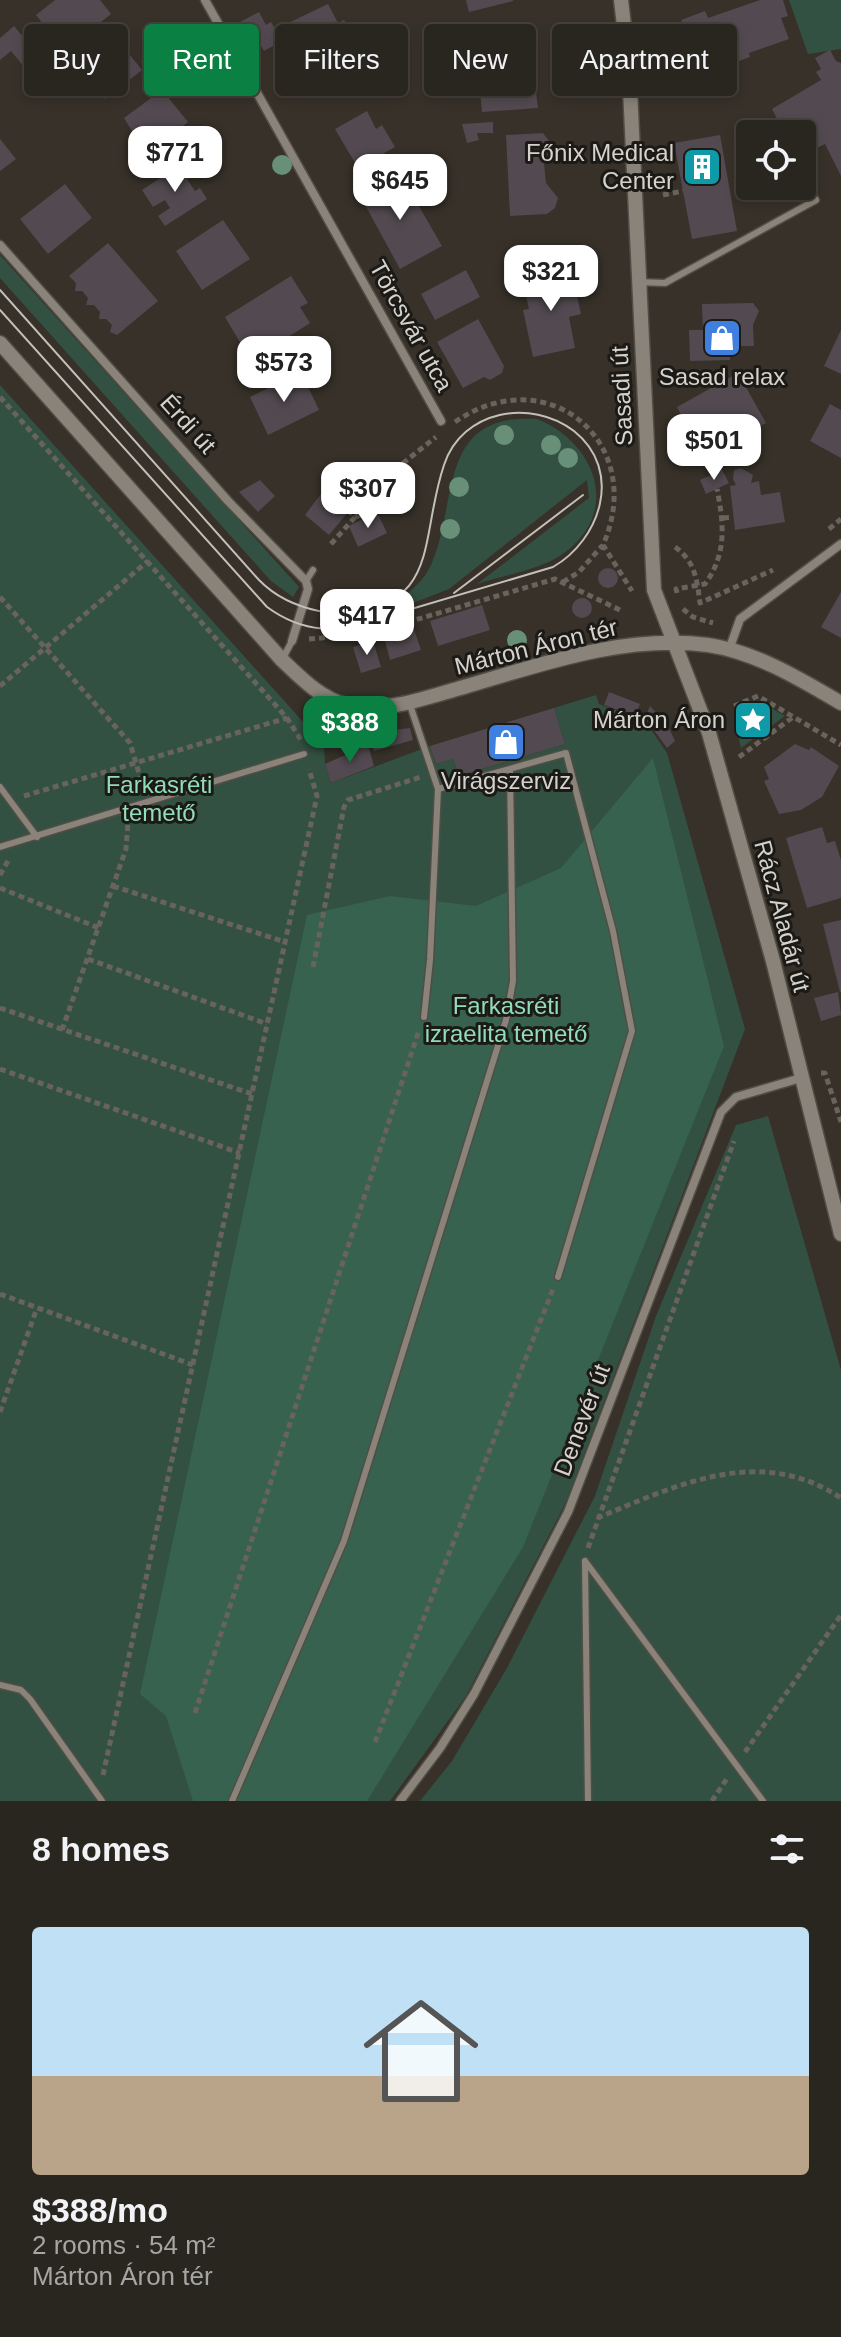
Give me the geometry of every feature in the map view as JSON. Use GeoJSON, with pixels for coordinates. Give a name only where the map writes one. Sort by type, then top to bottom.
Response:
{"type":"FeatureCollection","features":[{"type":"Feature","properties":{"kind":"street","name":"Törcsvár utca"},"geometry":{"type":"LineString","coordinates":[[205,0],[441,421]]}},
{"type":"Feature","properties":{"kind":"street","name":"Sasadi út"},"geometry":{"type":"LineString","coordinates":[[621,0],[629,68],[654,590],[673,643]]}},
{"type":"Feature","properties":{"kind":"street","name":"Érdi út"},"geometry":{"type":"LineString","coordinates":[[0,245],[228,501],[306,581]]}},
{"type":"Feature","properties":{"kind":"street"},"geometry":{"type":"LineString","coordinates":[[0,343],[282,660]]}},
{"type":"Feature","properties":{"kind":"street"},"geometry":{"type":"LineString","coordinates":[[729,650],[740,619],[841,544]]}},
{"type":"Feature","properties":{"kind":"street"},"geometry":{"type":"LineString","coordinates":[[292,641],[308,589],[306,581]]}},
{"type":"Feature","properties":{"kind":"street","name":"Márton Áron tér"},"geometry":{"type":"LineString","coordinates":[[282,660],[317,692],[334,700],[373,708],[409,702],[577,655],[624,646],[673,643],[729,650],[789,673],[841,703]]}},
{"type":"Feature","properties":{"kind":"street","name":"Rácz Aladár út"},"geometry":{"type":"LineString","coordinates":[[673,643],[709,733],[773,961],[828,1187],[841,1201]]}},
{"type":"Feature","properties":{"kind":"street","name":"Denevér út"},"geometry":{"type":"LineString","coordinates":[[400,1801],[440,1748],[474,1694],[568,1512],[721,1112],[736,1097],[801,1078]]}},
{"type":"Feature","properties":{"kind":"street"},"geometry":{"type":"LineString","coordinates":[[828,1187],[841,1234]]}},
{"type":"Feature","properties":{"kind":"lane"},"geometry":{"type":"LineString","coordinates":[[638,282],[665,283],[816,200]]}},
{"type":"Feature","properties":{"kind":"lane"},"geometry":{"type":"LineString","coordinates":[[306,581],[313,570]]}},
{"type":"Feature","properties":{"kind":"lane"},"geometry":{"type":"LineString","coordinates":[[282,660],[292,641]]}},
{"type":"Feature","properties":{"kind":"lane"},"geometry":{"type":"LineString","coordinates":[[409,702],[438,789],[430,960],[424,1017]]}},
{"type":"Feature","properties":{"kind":"lane"},"geometry":{"type":"LineString","coordinates":[[438,789],[566,753],[631,1016],[632,1031],[558,1277]]}},
{"type":"Feature","properties":{"kind":"lane"},"geometry":{"type":"LineString","coordinates":[[0,847],[304,754]]}},
{"type":"Feature","properties":{"kind":"lane"},"geometry":{"type":"LineString","coordinates":[[232,1801],[344,1541],[506,1020],[513,981],[510,769]]}},
{"type":"Feature","properties":{"kind":"lane"},"geometry":{"type":"LineString","coordinates":[[0,787],[37,837]]}},
{"type":"Feature","properties":{"kind":"lane"},"geometry":{"type":"LineString","coordinates":[[585,1561],[763,1801]]}},
{"type":"Feature","properties":{"kind":"lane"},"geometry":{"type":"LineString","coordinates":[[585,1561],[588,1801]]}},
{"type":"Feature","properties":{"kind":"lane"},"geometry":{"type":"LineString","coordinates":[[0,1685],[21,1690],[30,1699],[100,1798]]}},
{"type":"Feature","properties":{"kind":"path"},"geometry":{"type":"LineString","coordinates":[[663,195],[683,191]]}},
{"type":"Feature","properties":{"kind":"path"},"geometry":{"type":"LineString","coordinates":[[0,397],[298,730],[317,796],[100,1798]]}},
{"type":"Feature","properties":{"kind":"path"},"geometry":{"type":"LineString","coordinates":[[331,544],[355,517],[397,504],[392,472],[471,411],[504,402],[540,401],[559,406],[582,422],[610,461],[615,508],[603,545],[579,572],[562,583]]}},
{"type":"Feature","properties":{"kind":"path"},"geometry":{"type":"LineString","coordinates":[[717,489],[723,518],[723,544],[715,569],[698,587],[676,589],[680,607],[693,617],[736,628]]}},
{"type":"Feature","properties":{"kind":"path"},"geometry":{"type":"LineString","coordinates":[[349,511],[355,517]]}},
{"type":"Feature","properties":{"kind":"path"},"geometry":{"type":"LineString","coordinates":[[723,518],[733,517]]}},
{"type":"Feature","properties":{"kind":"path"},"geometry":{"type":"LineString","coordinates":[[823,534],[841,519]]}},
{"type":"Feature","properties":{"kind":"path"},"geometry":{"type":"LineString","coordinates":[[603,545],[632,591]]}},
{"type":"Feature","properties":{"kind":"path"},"geometry":{"type":"LineString","coordinates":[[675,547],[687,556],[700,603],[778,568]]}},
{"type":"Feature","properties":{"kind":"path"},"geometry":{"type":"LineString","coordinates":[[0,686],[148,561]]}},
{"type":"Feature","properties":{"kind":"path"},"geometry":{"type":"LineString","coordinates":[[292,641],[367,634],[555,579],[620,610]]}},
{"type":"Feature","properties":{"kind":"path"},"geometry":{"type":"LineString","coordinates":[[0,597],[130,743],[147,803]]}},
{"type":"Feature","properties":{"kind":"path"},"geometry":{"type":"LineString","coordinates":[[734,706],[758,696],[841,745]]}},
{"type":"Feature","properties":{"kind":"path"},"geometry":{"type":"LineString","coordinates":[[304,754],[334,700]]}},
{"type":"Feature","properties":{"kind":"path"},"geometry":{"type":"LineString","coordinates":[[739,757],[793,717]]}},
{"type":"Feature","properties":{"kind":"path"},"geometry":{"type":"LineString","coordinates":[[12,800],[287,718]]}},
{"type":"Feature","properties":{"kind":"path"},"geometry":{"type":"LineString","coordinates":[[313,967],[348,800],[433,773]]}},
{"type":"Feature","properties":{"kind":"path"},"geometry":{"type":"LineString","coordinates":[[62,1030],[126,849],[129,809]]}},
{"type":"Feature","properties":{"kind":"path"},"geometry":{"type":"LineString","coordinates":[[113,886],[285,942]]}},
{"type":"Feature","properties":{"kind":"path"},"geometry":{"type":"LineString","coordinates":[[0,888],[99,928]]}},
{"type":"Feature","properties":{"kind":"path"},"geometry":{"type":"LineString","coordinates":[[88,959],[267,1024]]}},
{"type":"Feature","properties":{"kind":"path"},"geometry":{"type":"LineString","coordinates":[[0,1008],[252,1094]]}},
{"type":"Feature","properties":{"kind":"path"},"geometry":{"type":"LineString","coordinates":[[195,1713],[424,1017]]}},
{"type":"Feature","properties":{"kind":"path"},"geometry":{"type":"LineString","coordinates":[[0,1069],[240,1153]]}},
{"type":"Feature","properties":{"kind":"path"},"geometry":{"type":"LineString","coordinates":[[585,1561],[596,1519],[734,1141]]}},
{"type":"Feature","properties":{"kind":"path"},"geometry":{"type":"LineString","coordinates":[[375,1742],[558,1277]]}},
{"type":"Feature","properties":{"kind":"path"},"geometry":{"type":"LineString","coordinates":[[0,1294],[193,1365]]}},
{"type":"Feature","properties":{"kind":"path"},"geometry":{"type":"LineString","coordinates":[[0,1412],[37,1308]]}},
{"type":"Feature","properties":{"kind":"path"},"geometry":{"type":"LineString","coordinates":[[596,1519],[696,1478],[743,1472],[789,1474],[841,1498]]}},
{"type":"Feature","properties":{"kind":"path"},"geometry":{"type":"LineString","coordinates":[[712,1801],[841,1615]]}},
{"type":"Feature","properties":{"kind":"green space"},"geometry":{"type":"Polygon","coordinates":[[[789,0],[841,0],[841,49],[808,54],[789,0]]]}},
{"type":"Feature","properties":{"kind":"green space"},"geometry":{"type":"Polygon","coordinates":[[[0,255],[299,587],[293,597],[271,581],[0,278],[0,255]]]}},
{"type":"Feature","properties":{"kind":"green space","name":"Farkasréti temető"},"geometry":{"type":"Polygon","coordinates":[[[0,385],[324,745],[325,764],[331,783],[430,746],[436,764],[453,759],[459,776],[565,744],[554,708],[596,695],[599,704],[645,721],[667,753],[745,1029],[566,1502],[466,1696],[390,1801],[0,1801],[0,385]]]}},
{"type":"Feature","properties":{"kind":"green space"},"geometry":{"type":"Polygon","coordinates":[[[537,419],[574,444],[586,460],[594,479],[596,498],[592,518],[582,536],[555,559],[477,584],[589,498],[587,480],[449,589],[395,610],[390,607],[429,569],[456,468],[466,447],[481,431],[504,421],[537,419]]]}},
{"type":"Feature","properties":{"kind":"green space"},"geometry":{"type":"Polygon","coordinates":[[[759,701],[785,716],[741,748],[737,724],[739,711],[759,701]]]}},
{"type":"Feature","properties":{"kind":"green space","name":"Farkasréti izraelita temető"},"geometry":{"type":"Polygon","coordinates":[[[653,758],[724,1046],[523,1547],[367,1801],[193,1801],[166,1716],[140,1694],[307,915],[390,896],[476,906],[561,868],[653,758]]]}},
{"type":"Feature","properties":{"kind":"green space"},"geometry":{"type":"Polygon","coordinates":[[[768,1116],[841,1370],[841,1801],[420,1801],[452,1761],[507,1668],[595,1496],[656,1316],[736,1125],[768,1116]]]}},
{"type":"Feature","properties":{"kind":"building"},"geometry":{"type":"Polygon","coordinates":[[[55,0],[100,0],[111,14],[98,24],[43,24],[36,15],[55,0]]]}},
{"type":"Feature","properties":{"kind":"building"},"geometry":{"type":"Polygon","coordinates":[[[466,0],[513,0],[513,1],[469,12],[466,0]]]}},
{"type":"Feature","properties":{"kind":"building"},"geometry":{"type":"Polygon","coordinates":[[[760,0],[783,0],[788,16],[781,18],[789,39],[749,53],[750,57],[739,61],[737,24],[682,24],[681,20],[705,11],[708,18],[760,0]]]}},
{"type":"Feature","properties":{"kind":"building"},"geometry":{"type":"Polygon","coordinates":[[[328,4],[338,23],[344,20],[346,24],[286,24],[328,4]]]}},
{"type":"Feature","properties":{"kind":"building"},"geometry":{"type":"Polygon","coordinates":[[[259,12],[266,25],[271,22],[275,29],[275,45],[264,51],[259,42],[259,24],[240,22],[259,12]]]}},
{"type":"Feature","properties":{"kind":"building"},"geometry":{"type":"Polygon","coordinates":[[[14,26],[24,38],[24,67],[11,51],[0,60],[0,38],[14,26]]]}},
{"type":"Feature","properties":{"kind":"building"},"geometry":{"type":"Polygon","coordinates":[[[830,50],[836,61],[841,63],[841,176],[825,144],[816,146],[816,120],[778,120],[772,109],[821,80],[816,72],[821,69],[815,58],[830,50]]]}},
{"type":"Feature","properties":{"kind":"building"},"geometry":{"type":"Polygon","coordinates":[[[128,53],[142,70],[128,81],[128,53]]]}},
{"type":"Feature","properties":{"kind":"building"},"geometry":{"type":"Polygon","coordinates":[[[536,92],[538,108],[482,112],[480,96],[536,96],[536,92]]]}},
{"type":"Feature","properties":{"kind":"building"},"geometry":{"type":"Polygon","coordinates":[[[154,96],[167,96],[188,122],[151,151],[147,146],[143,149],[124,118],[154,96]]]}},
{"type":"Feature","properties":{"kind":"building"},"geometry":{"type":"Polygon","coordinates":[[[367,111],[376,129],[382,125],[395,147],[358,168],[335,129],[367,111]]]}},
{"type":"Feature","properties":{"kind":"building"},"geometry":{"type":"Polygon","coordinates":[[[493,122],[493,133],[477,133],[479,140],[467,143],[462,124],[493,122]]]}},
{"type":"Feature","properties":{"kind":"building"},"geometry":{"type":"Polygon","coordinates":[[[543,133],[554,148],[552,158],[544,163],[546,183],[558,198],[555,208],[547,214],[510,216],[506,135],[543,133]]]}},
{"type":"Feature","properties":{"kind":"building","name":"Főnix Medical Center"},"geometry":{"type":"Polygon","coordinates":[[[720,135],[737,231],[692,239],[674,143],[720,135]]]}},
{"type":"Feature","properties":{"kind":"building"},"geometry":{"type":"Polygon","coordinates":[[[0,139],[16,159],[0,171],[0,139]]]}},
{"type":"Feature","properties":{"kind":"building"},"geometry":{"type":"Polygon","coordinates":[[[183,163],[193,176],[187,179],[195,191],[200,188],[207,199],[165,226],[158,216],[170,208],[165,200],[153,207],[142,190],[183,163]]]}},
{"type":"Feature","properties":{"kind":"building"},"geometry":{"type":"Polygon","coordinates":[[[385,176],[396,196],[409,189],[442,246],[400,269],[358,192],[385,176]]]}},
{"type":"Feature","properties":{"kind":"building"},"geometry":{"type":"Polygon","coordinates":[[[65,184],[92,218],[48,254],[20,219],[65,184]]]}},
{"type":"Feature","properties":{"kind":"building"},"geometry":{"type":"Polygon","coordinates":[[[223,220],[250,259],[202,290],[176,251],[223,220]]]}},
{"type":"Feature","properties":{"kind":"building"},"geometry":{"type":"Polygon","coordinates":[[[108,243],[158,301],[117,335],[110,332],[112,325],[106,319],[99,319],[100,312],[94,305],[86,305],[88,298],[82,291],[75,291],[76,283],[69,276],[108,243]]]}},
{"type":"Feature","properties":{"kind":"building"},"geometry":{"type":"Polygon","coordinates":[[[466,270],[480,297],[435,320],[421,294],[466,270]]]}},
{"type":"Feature","properties":{"kind":"building"},"geometry":{"type":"Polygon","coordinates":[[[572,272],[581,314],[569,317],[575,348],[533,357],[523,310],[529,309],[523,282],[572,272]]]}},
{"type":"Feature","properties":{"kind":"building"},"geometry":{"type":"Polygon","coordinates":[[[291,276],[308,303],[300,307],[310,323],[260,355],[250,339],[241,344],[225,317],[291,276]]]}},
{"type":"Feature","properties":{"kind":"building","name":"Sasad relax"},"geometry":{"type":"Polygon","coordinates":[[[753,303],[759,311],[753,325],[754,346],[730,346],[730,360],[690,361],[689,330],[703,330],[702,304],[753,303]]]}},
{"type":"Feature","properties":{"kind":"building"},"geometry":{"type":"Polygon","coordinates":[[[478,319],[504,366],[502,373],[490,380],[484,377],[463,388],[437,342],[478,319]]]}},
{"type":"Feature","properties":{"kind":"building"},"geometry":{"type":"Polygon","coordinates":[[[841,330],[841,374],[824,366],[841,330]]]}},
{"type":"Feature","properties":{"kind":"building"},"geometry":{"type":"Polygon","coordinates":[[[301,372],[319,410],[268,435],[250,397],[301,372]]]}},
{"type":"Feature","properties":{"kind":"building"},"geometry":{"type":"Polygon","coordinates":[[[738,373],[766,423],[705,457],[694,437],[677,445],[675,419],[681,415],[677,407],[738,373]]]}},
{"type":"Feature","properties":{"kind":"building"},"geometry":{"type":"Polygon","coordinates":[[[830,404],[841,410],[841,458],[810,441],[830,404]]]}},
{"type":"Feature","properties":{"kind":"building"},"geometry":{"type":"Polygon","coordinates":[[[741,468],[753,475],[751,483],[759,481],[761,495],[780,492],[785,522],[735,530],[730,486],[736,485],[734,470],[741,468]]]}},
{"type":"Feature","properties":{"kind":"building"},"geometry":{"type":"Polygon","coordinates":[[[388,470],[393,500],[367,502],[349,511],[329,535],[305,515],[327,486],[352,473],[388,470]]]}},
{"type":"Feature","properties":{"kind":"building"},"geometry":{"type":"Polygon","coordinates":[[[722,470],[729,483],[706,494],[700,480],[722,470]]]}},
{"type":"Feature","properties":{"kind":"building"},"geometry":{"type":"Polygon","coordinates":[[[260,480],[275,496],[258,512],[239,492],[260,480]]]}},
{"type":"Feature","properties":{"kind":"building"},"geometry":{"type":"Polygon","coordinates":[[[377,512],[387,533],[358,547],[349,526],[377,512]]]}},
{"type":"Feature","properties":{"kind":"building"},"geometry":{"type":"Polygon","coordinates":[[[608,568],[615,571],[618,578],[615,585],[608,588],[601,585],[598,578],[601,571],[608,568]]]}},
{"type":"Feature","properties":{"kind":"building"},"geometry":{"type":"Polygon","coordinates":[[[841,592],[841,638],[821,627],[841,592]]]}},
{"type":"Feature","properties":{"kind":"building"},"geometry":{"type":"Polygon","coordinates":[[[582,598],[589,601],[592,608],[589,615],[582,618],[575,615],[572,608],[575,601],[582,598]]]}},
{"type":"Feature","properties":{"kind":"building"},"geometry":{"type":"Polygon","coordinates":[[[482,605],[490,630],[438,646],[430,621],[482,605]]]}},
{"type":"Feature","properties":{"kind":"building"},"geometry":{"type":"Polygon","coordinates":[[[414,629],[421,650],[390,660],[384,637],[414,629]]]}},
{"type":"Feature","properties":{"kind":"building"},"geometry":{"type":"Polygon","coordinates":[[[373,641],[381,667],[361,673],[353,647],[373,641]]]}},
{"type":"Feature","properties":{"kind":"building"},"geometry":{"type":"Polygon","coordinates":[[[609,692],[640,704],[635,716],[604,705],[609,692]]]}},
{"type":"Feature","properties":{"kind":"building"},"geometry":{"type":"Polygon","coordinates":[[[650,706],[668,726],[675,741],[667,748],[645,718],[650,706]]]}},
{"type":"Feature","properties":{"kind":"building","name":"Virágszerviz"},"geometry":{"type":"Polygon","coordinates":[[[554,708],[565,744],[459,776],[453,759],[436,764],[430,746],[554,708]]]}},
{"type":"Feature","properties":{"kind":"building"},"geometry":{"type":"Polygon","coordinates":[[[410,728],[413,740],[374,751],[369,733],[410,728]]]}},
{"type":"Feature","properties":{"kind":"building"},"geometry":{"type":"Polygon","coordinates":[[[795,744],[809,750],[811,747],[839,766],[822,797],[801,810],[779,814],[764,781],[769,779],[764,767],[795,744]]]}},
{"type":"Feature","properties":{"kind":"building"},"geometry":{"type":"Polygon","coordinates":[[[368,745],[374,766],[331,783],[325,764],[368,745]]]}},
{"type":"Feature","properties":{"kind":"building"},"geometry":{"type":"Polygon","coordinates":[[[822,827],[827,843],[835,841],[841,860],[841,898],[807,908],[786,838],[822,827]]]}},
{"type":"Feature","properties":{"kind":"building"},"geometry":{"type":"Polygon","coordinates":[[[841,920],[841,992],[840,992],[823,924],[841,920]]]}},
{"type":"Feature","properties":{"kind":"building"},"geometry":{"type":"Polygon","coordinates":[[[838,992],[841,1015],[821,1021],[814,998],[838,992]]]}},
{"type":"Feature","properties":{"kind":"tram line"},"geometry":{"type":"LineString","coordinates":[[0,290],[259,580],[273,592],[304,607],[320,611],[338,614],[391,615],[553,567],[583,540],[600,504],[602,484],[598,465],[589,447],[574,431],[538,415],[500,415],[482,421],[453,446],[444,465],[420,567],[409,586],[392,600],[367,609],[331,613]]}},
{"type":"Feature","properties":{"kind":"tram line"},"geometry":{"type":"LineString","coordinates":[[0,310],[267,607],[294,622],[322,628],[336,629],[380,620]]}},
{"type":"Feature","properties":{"kind":"tram line"},"geometry":{"type":"LineString","coordinates":[[454,593],[583,495]]}},
{"type":"Feature","properties":{"kind":"place","name":"Főnix Medical Center"},"geometry":{"type":"Point","coordinates":[702,167]}},
{"type":"Feature","properties":{"kind":"place","name":"Sasad relax"},"geometry":{"type":"Point","coordinates":[722,338]}},
{"type":"Feature","properties":{"kind":"place","name":"Márton Áron"},"geometry":{"type":"Point","coordinates":[753,720]}},
{"type":"Feature","properties":{"kind":"place","name":"Virágszerviz"},"geometry":{"type":"Point","coordinates":[506,742]}}]}
